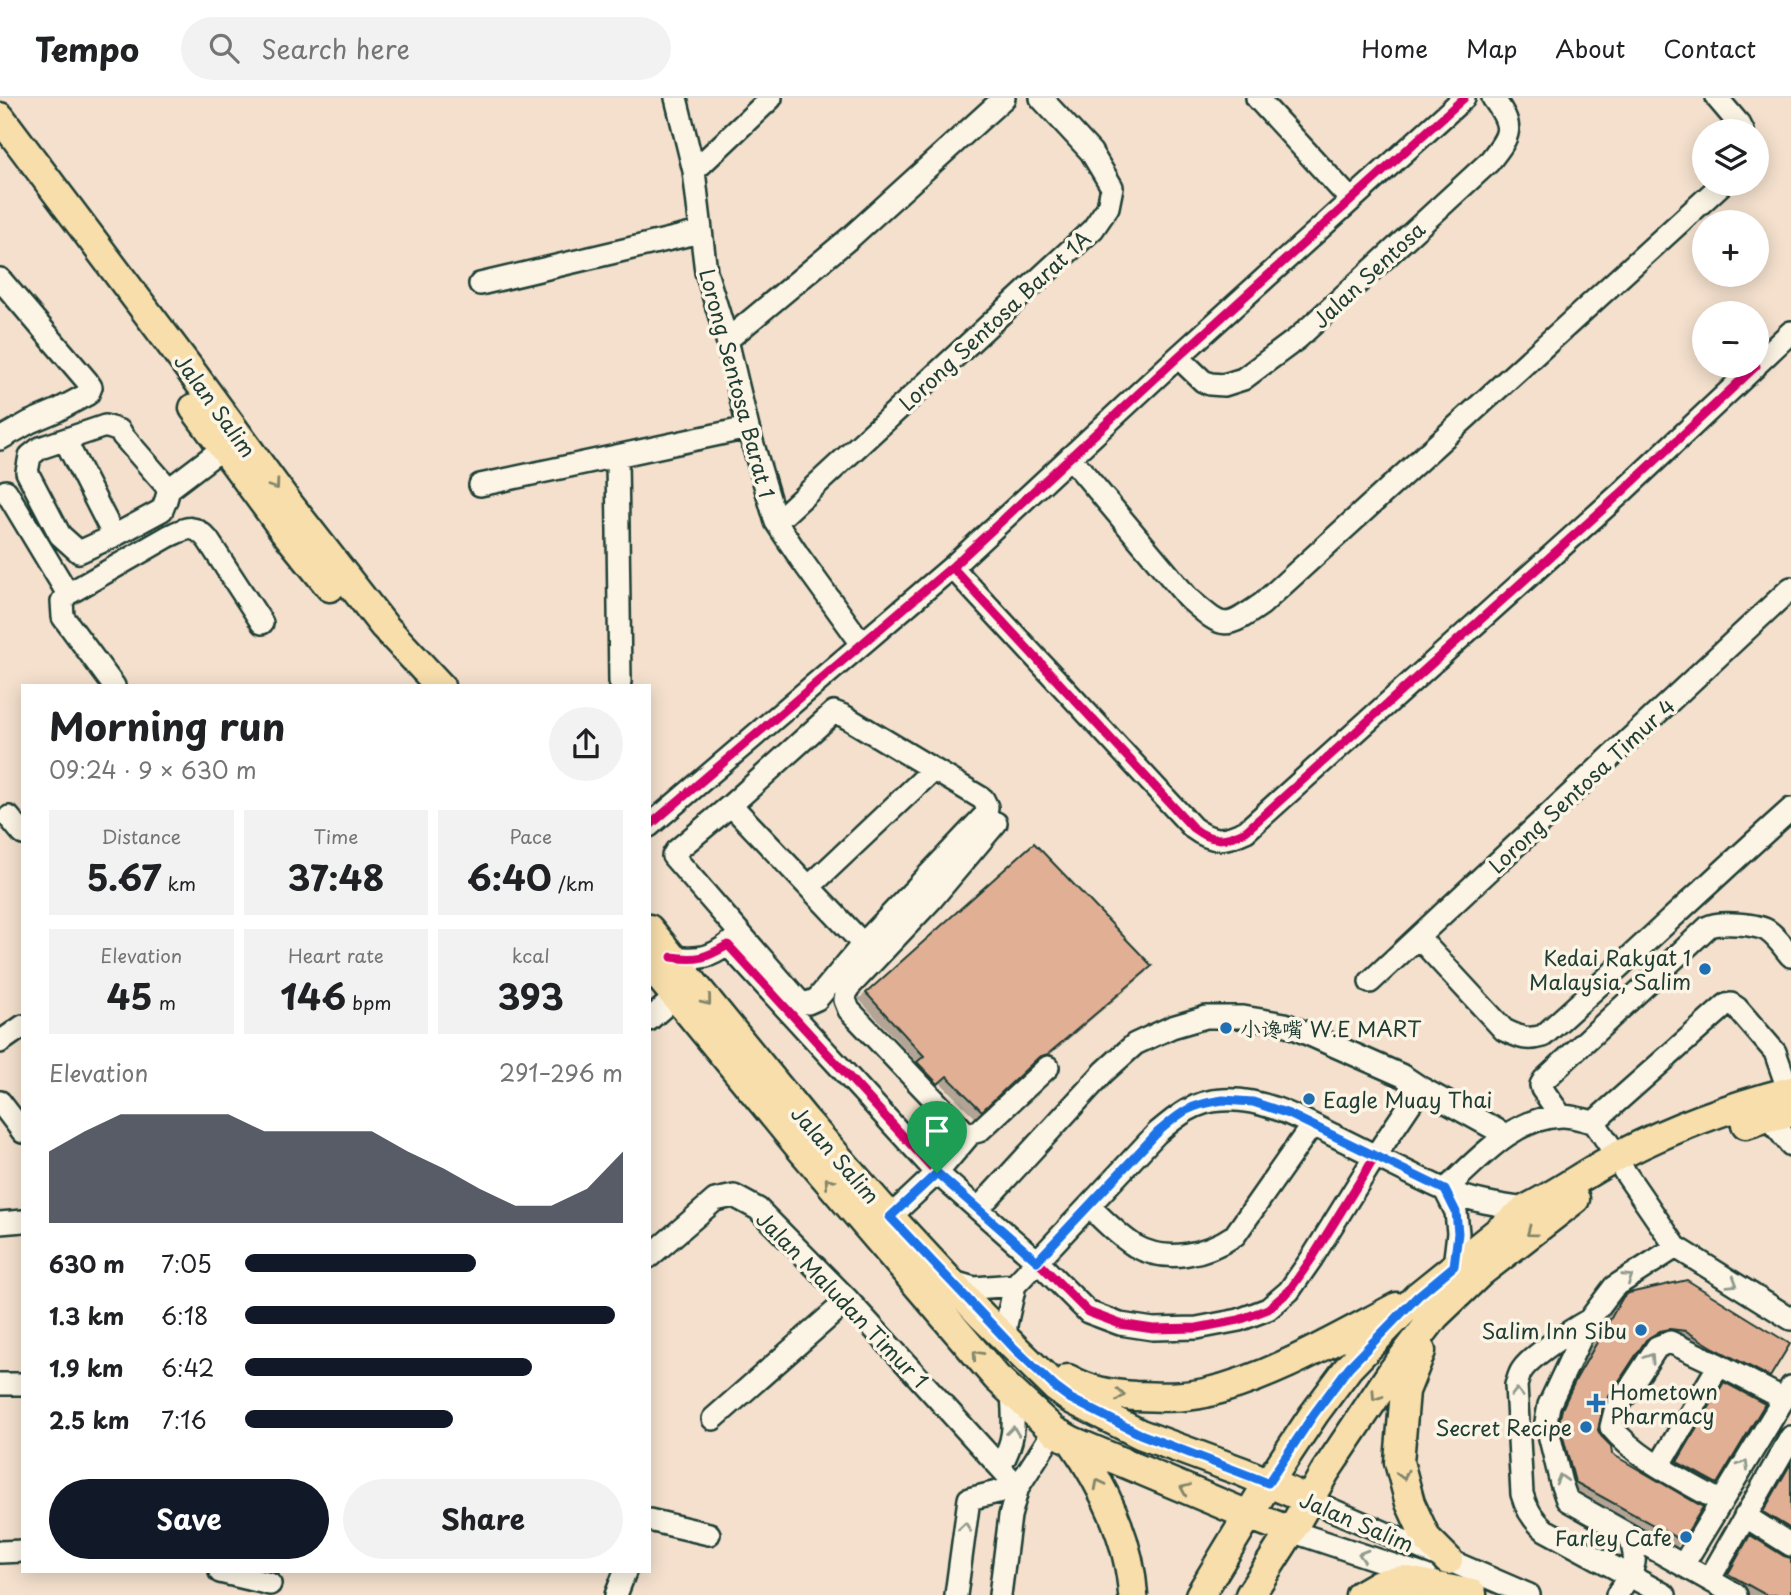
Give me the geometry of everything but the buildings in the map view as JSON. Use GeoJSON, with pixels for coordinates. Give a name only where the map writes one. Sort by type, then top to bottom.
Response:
{"type":"FeatureCollection","features":[{"type":"Feature","properties":{"kind":"main road","name":"Jalan Salim"},"geometry":{"type":"LineString","coordinates":[[0,117],[287,502],[384,626],[438,684]]}},
{"type":"Feature","properties":{"kind":"main road","name":"Jalan Salim"},"geometry":{"type":"LineString","coordinates":[[0,145],[283,529],[411,684]]}},
{"type":"Feature","properties":{"kind":"main road","name":"Jalan Salim"},"geometry":{"type":"LineString","coordinates":[[651,935],[675,997],[820,1171],[1012,1393],[1063,1436],[1291,1531]]}},
{"type":"Feature","properties":{"kind":"main road","name":"Jalan Salim"},"geometry":{"type":"LineString","coordinates":[[660,961],[890,1217],[1010,1344],[1056,1388],[1071,1399],[1140,1434],[1308,1500]]}},
{"type":"Feature","properties":{"kind":"main road"},"geometry":{"type":"LineString","coordinates":[[1250,1595],[1325,1472],[1392,1372],[1426,1306],[1454,1266],[1526,1209],[1620,1163],[1677,1127],[1785,1103]]}},
{"type":"Feature","properties":{"kind":"main road"},"geometry":{"type":"LineString","coordinates":[[1200,1595],[1268,1483],[1349,1367],[1426,1306],[1480,1272],[1620,1163]]}},
{"type":"Feature","properties":{"kind":"main road"},"geometry":{"type":"LineString","coordinates":[[1010,1344],[1081,1386],[1108,1394],[1157,1397],[1203,1393],[1249,1380],[1426,1306]]}},
{"type":"Feature","properties":{"kind":"main road"},"geometry":{"type":"LineString","coordinates":[[1426,1306],[1405,1391],[1399,1462],[1410,1503],[1426,1538],[1448,1560]]}},
{"type":"Feature","properties":{"kind":"main road"},"geometry":{"type":"LineString","coordinates":[[1063,1436],[1089,1465],[1108,1503],[1124,1545],[1133,1595]]}},
{"type":"Feature","properties":{"kind":"main road"},"geometry":{"type":"LineString","coordinates":[[1360,1595],[1379,1584],[1403,1580],[1473,1595]]}},
{"type":"Feature","properties":{"kind":"street","name":"Lorong Sentosa Barat 1"},"geometry":{"type":"LineString","coordinates":[[676,98],[694,171],[706,272],[776,522],[862,644]]}},
{"type":"Feature","properties":{"kind":"street"},"geometry":{"type":"LineString","coordinates":[[694,171],[771,98]]}},
{"type":"Feature","properties":{"kind":"street"},"geometry":{"type":"LineString","coordinates":[[727,340],[852,236],[1003,98]]}},
{"type":"Feature","properties":{"kind":"street","name":"Lorong Sentosa Barat 1A"},"geometry":{"type":"LineString","coordinates":[[776,522],[1093,229],[1108,207],[1112,187],[1091,152],[1041,98]]}},
{"type":"Feature","properties":{"kind":"street"},"geometry":{"type":"LineString","coordinates":[[1257,98],[1351,200]]}},
{"type":"Feature","properties":{"kind":"street"},"geometry":{"type":"LineString","coordinates":[[651,825],[952,567],[1178,357],[1464,98]]}},
{"type":"Feature","properties":{"kind":"street","name":"Jalan Sentosa"},"geometry":{"type":"LineString","coordinates":[[1178,357],[1203,381],[1224,385],[1243,379],[1298,338],[1489,162],[1505,142],[1509,126],[1503,111],[1493,98]]}},
{"type":"Feature","properties":{"kind":"street"},"geometry":{"type":"LineString","coordinates":[[1717,98],[1735,119]]}},
{"type":"Feature","properties":{"kind":"street"},"geometry":{"type":"LineString","coordinates":[[1070,457],[1188,598],[1211,618],[1225,624],[1237,621],[1262,604],[1709,196]]}},
{"type":"Feature","properties":{"kind":"street"},"geometry":{"type":"LineString","coordinates":[[480,284],[700,232]]}},
{"type":"Feature","properties":{"kind":"street"},"geometry":{"type":"LineString","coordinates":[[0,279],[91,387],[88,394],[0,439]]}},
{"type":"Feature","properties":{"kind":"street"},"geometry":{"type":"LineString","coordinates":[[1769,353],[1791,332]]}},
{"type":"Feature","properties":{"kind":"street"},"geometry":{"type":"LineString","coordinates":[[952,567],[1193,828],[1204,836],[1222,840],[1246,831],[1621,493],[1742,378]]}},
{"type":"Feature","properties":{"kind":"street"},"geometry":{"type":"LineString","coordinates":[[95,579],[79,552],[60,535],[27,472],[30,456],[40,448],[105,426],[120,431],[169,489]]}},
{"type":"Feature","properties":{"kind":"street"},"geometry":{"type":"LineString","coordinates":[[480,485],[748,428]]}},
{"type":"Feature","properties":{"kind":"street"},"geometry":{"type":"LineString","coordinates":[[65,440],[114,536]]}},
{"type":"Feature","properties":{"kind":"street"},"geometry":{"type":"LineString","coordinates":[[79,552],[162,510],[169,489],[223,448]]}},
{"type":"Feature","properties":{"kind":"street"},"geometry":{"type":"LineString","coordinates":[[617,457],[620,682]]}},
{"type":"Feature","properties":{"kind":"street"},"geometry":{"type":"LineString","coordinates":[[6,491],[68,594]]}},
{"type":"Feature","properties":{"kind":"street"},"geometry":{"type":"LineString","coordinates":[[113,684],[63,617],[62,601],[68,594],[169,536],[187,529],[200,530],[262,623]]}},
{"type":"Feature","properties":{"kind":"street","name":"Lorong Sentosa Timur 4"},"geometry":{"type":"LineString","coordinates":[[1370,982],[1791,588]]}},
{"type":"Feature","properties":{"kind":"street"},"geometry":{"type":"LineString","coordinates":[[734,939],[799,1001],[808,1003],[817,999],[863,944],[986,814],[988,807],[984,799],[834,712],[808,690]]}},
{"type":"Feature","properties":{"kind":"street"},"geometry":{"type":"LineString","coordinates":[[834,712],[673,856],[734,939],[937,1173],[1037,1261],[1088,1312],[1120,1324],[1153,1329],[1197,1328],[1239,1320],[1268,1309],[1289,1291],[1312,1258],[1421,1087]]}},
{"type":"Feature","properties":{"kind":"street"},"geometry":{"type":"LineString","coordinates":[[809,887],[933,770]]}},
{"type":"Feature","properties":{"kind":"street"},"geometry":{"type":"LineString","coordinates":[[731,805],[863,944]]}},
{"type":"Feature","properties":{"kind":"street"},"geometry":{"type":"LineString","coordinates":[[1418,937],[1504,1030],[1532,1039],[1543,1036],[1791,809]]}},
{"type":"Feature","properties":{"kind":"street"},"geometry":{"type":"LineString","coordinates":[[9,817],[21,832]]}},
{"type":"Feature","properties":{"kind":"street"},"geometry":{"type":"LineString","coordinates":[[996,823],[932,900],[847,989],[845,1000],[849,1010],[964,1132],[979,1131],[1048,1067]]}},
{"type":"Feature","properties":{"kind":"street"},"geometry":{"type":"LineString","coordinates":[[1561,1116],[1542,1089],[1544,1080],[1708,927],[1714,923],[1760,927],[1769,931],[1791,956]]}},
{"type":"Feature","properties":{"kind":"street"},"geometry":{"type":"LineString","coordinates":[[660,961],[693,960],[711,955],[734,939]]}},
{"type":"Feature","properties":{"kind":"street"},"geometry":{"type":"LineString","coordinates":[[1616,970],[1634,996]]}},
{"type":"Feature","properties":{"kind":"street"},"geometry":{"type":"LineString","coordinates":[[651,1018],[675,997]]}},
{"type":"Feature","properties":{"kind":"street"},"geometry":{"type":"LineString","coordinates":[[1594,1122],[1731,1004],[1783,1050],[1785,1103],[1791,1145]]}},
{"type":"Feature","properties":{"kind":"street"},"geometry":{"type":"LineString","coordinates":[[978,1209],[1104,1072],[1135,1044],[1172,1027],[1206,1017],[1243,1017],[1285,1024],[1403,1076],[1506,1135]]}},
{"type":"Feature","properties":{"kind":"street"},"geometry":{"type":"LineString","coordinates":[[0,1042],[21,1027]]}},
{"type":"Feature","properties":{"kind":"street"},"geometry":{"type":"LineString","coordinates":[[1010,1344],[1006,1325],[1015,1285],[1157,1133],[1178,1115],[1197,1104],[1223,1100],[1253,1102],[1289,1114],[1445,1190],[1491,1205],[1526,1209]]}},
{"type":"Feature","properties":{"kind":"street"},"geometry":{"type":"LineString","coordinates":[[0,1102],[21,1129]]}},
{"type":"Feature","properties":{"kind":"street"},"geometry":{"type":"LineString","coordinates":[[1445,1190],[1506,1135],[1535,1120],[1561,1116],[1594,1122],[1676,1247],[1791,1319]]}},
{"type":"Feature","properties":{"kind":"street"},"geometry":{"type":"LineString","coordinates":[[1089,1206],[1110,1227],[1136,1246],[1159,1255],[1187,1255],[1219,1246],[1235,1235],[1312,1125]]}},
{"type":"Feature","properties":{"kind":"street"},"geometry":{"type":"LineString","coordinates":[[890,1217],[937,1173],[971,1133]]}},
{"type":"Feature","properties":{"kind":"street"},"geometry":{"type":"LineString","coordinates":[[1445,1190],[1456,1212],[1458,1233],[1454,1266]]}},
{"type":"Feature","properties":{"kind":"street","name":"Jalan Maludan Timur 1"},"geometry":{"type":"LineString","coordinates":[[651,1255],[715,1200],[734,1196],[758,1209],[848,1300],[1017,1487]]}},
{"type":"Feature","properties":{"kind":"street"},"geometry":{"type":"LineString","coordinates":[[0,1223],[21,1221]]}},
{"type":"Feature","properties":{"kind":"street"},"geometry":{"type":"LineString","coordinates":[[1676,1247],[1614,1287],[1608,1294],[1589,1320],[1549,1405],[1546,1422],[1567,1500],[1736,1595]]}},
{"type":"Feature","properties":{"kind":"street"},"geometry":{"type":"LineString","coordinates":[[950,1281],[974,1288],[1015,1285]]}},
{"type":"Feature","properties":{"kind":"street"},"geometry":{"type":"LineString","coordinates":[[713,1419],[848,1300]]}},
{"type":"Feature","properties":{"kind":"street"},"geometry":{"type":"LineString","coordinates":[[1589,1320],[1527,1363],[1520,1372],[1516,1385],[1525,1506],[1545,1530],[1665,1595]]}},
{"type":"Feature","properties":{"kind":"street"},"geometry":{"type":"LineString","coordinates":[[1683,1565],[1787,1393],[1670,1342],[1657,1347],[1615,1411],[1611,1427],[1621,1440],[1659,1466],[1721,1502]]}},
{"type":"Feature","properties":{"kind":"street"},"geometry":{"type":"LineString","coordinates":[[1659,1466],[1719,1365]]}},
{"type":"Feature","properties":{"kind":"street"},"geometry":{"type":"LineString","coordinates":[[0,1384],[21,1384]]}},
{"type":"Feature","properties":{"kind":"street"},"geometry":{"type":"LineString","coordinates":[[1000,1467],[1008,1453],[1014,1427],[1012,1393]]}},
{"type":"Feature","properties":{"kind":"street"},"geometry":{"type":"LineString","coordinates":[[1000,1595],[1010,1516],[1017,1487],[1063,1436]]}},
{"type":"Feature","properties":{"kind":"street"},"geometry":{"type":"LineString","coordinates":[[1709,1580],[1791,1437]]}},
{"type":"Feature","properties":{"kind":"street"},"geometry":{"type":"LineString","coordinates":[[956,1595],[969,1499],[1017,1487]]}},
{"type":"Feature","properties":{"kind":"street","name":"Jalan Salim"},"geometry":{"type":"LineString","coordinates":[[1308,1500],[1529,1595]]}},
{"type":"Feature","properties":{"kind":"street"},"geometry":{"type":"LineString","coordinates":[[1745,1516],[1791,1545]]}},
{"type":"Feature","properties":{"kind":"street"},"geometry":{"type":"LineString","coordinates":[[651,1520],[709,1534]]}},
{"type":"Feature","properties":{"kind":"street","name":"Jalan Salim"},"geometry":{"type":"LineString","coordinates":[[1291,1531],[1403,1567],[1473,1595]]}},
{"type":"Feature","properties":{"kind":"street"},"geometry":{"type":"LineString","coordinates":[[1617,1595],[1636,1559],[1629,1535]]}},
{"type":"Feature","properties":{"kind":"street"},"geometry":{"type":"LineString","coordinates":[[0,1552],[21,1551]]}},
{"type":"Feature","properties":{"kind":"street"},"geometry":{"type":"LineString","coordinates":[[224,1573],[270,1584]]}},
{"type":"Feature","properties":{"kind":"street"},"geometry":{"type":"LineString","coordinates":[[616,1595],[625,1573]]}},
{"type":"Feature","properties":{"kind":"cycle path"},"geometry":{"type":"LineString","coordinates":[[651,824],[952,567],[1178,357],[1464,98]]}},
{"type":"Feature","properties":{"kind":"cycle path"},"geometry":{"type":"LineString","coordinates":[[952,567],[1193,828],[1213,838],[1232,837],[1246,831],[1621,493],[1743,378]]}},
{"type":"Feature","properties":{"kind":"cycle path"},"geometry":{"type":"LineString","coordinates":[[672,957],[701,957],[728,945],[937,1173],[1037,1261],[1088,1312],[1120,1324],[1153,1329],[1197,1328],[1239,1320],[1268,1309],[1289,1291],[1376,1155]]}},
{"type":"Feature","properties":{"kind":"place","name":"Kedai Rakyat 1 Malaysia, Salim"},"geometry":{"type":"Point","coordinates":[1705,969]}},
{"type":"Feature","properties":{"kind":"place","name":"小谗嘴 W.E MART"},"geometry":{"type":"Point","coordinates":[1226,1028]}},
{"type":"Feature","properties":{"kind":"place","name":"Eagle Muay Thai"},"geometry":{"type":"Point","coordinates":[1309,1099]}},
{"type":"Feature","properties":{"kind":"place","name":"Salim Inn Sibu"},"geometry":{"type":"Point","coordinates":[1641,1330]}},
{"type":"Feature","properties":{"kind":"place","name":"Hometown Pharmacy"},"geometry":{"type":"Point","coordinates":[1596,1403]}},
{"type":"Feature","properties":{"kind":"place","name":"Secret Recipe"},"geometry":{"type":"Point","coordinates":[1586,1427]}},
{"type":"Feature","properties":{"kind":"place","name":"Farley Cafe"},"geometry":{"type":"Point","coordinates":[1686,1537]}},
{"type":"Feature","properties":{"kind":"route"},"geometry":{"type":"LineString","coordinates":[[1223,1100],[1253,1102],[1289,1114],[1445,1190],[1456,1212],[1458,1233],[1454,1266],[1418,1296],[1349,1367],[1268,1483],[1140,1434],[1071,1399],[1056,1388],[982,1316],[890,1217],[937,1173],[1037,1261],[1157,1133],[1178,1115],[1197,1104],[1223,1100]]}}]}
